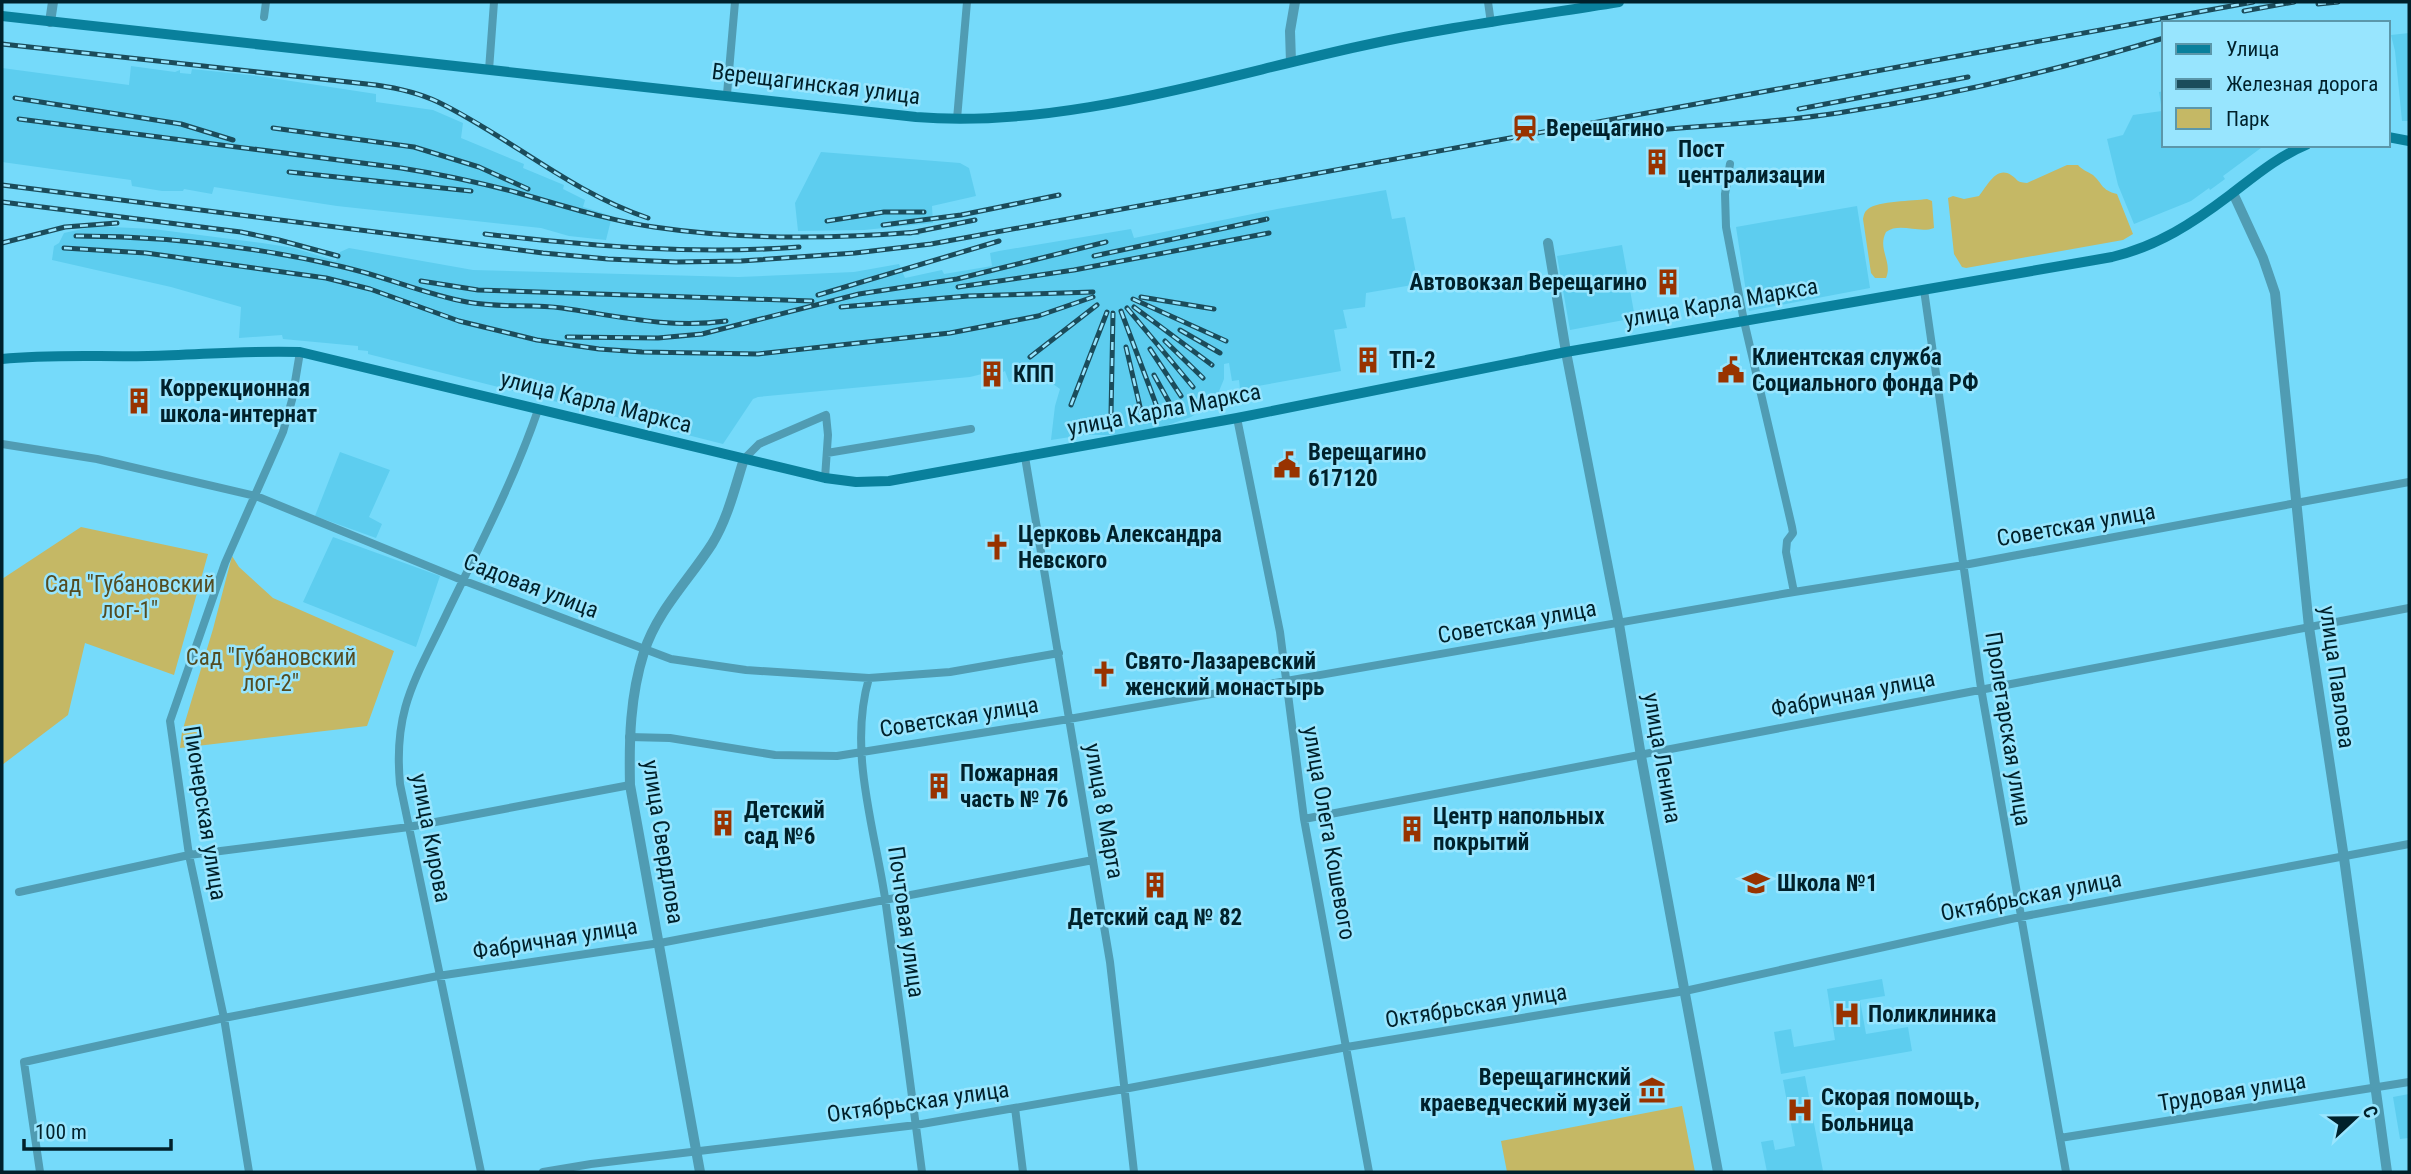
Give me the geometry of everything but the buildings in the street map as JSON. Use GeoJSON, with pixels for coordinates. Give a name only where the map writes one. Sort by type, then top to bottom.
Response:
{"type":"FeatureCollection","features":[{"type":"Feature","properties":{"kind":"main road","name":"Верещагинская улица"},"geometry":{"type":"LineString","coordinates":[[2,16],[489,71],[727,94],[906,116],[957,118],[1018,116],[1088,106],[1174,90],[1364,45],[1619,2]]}},
{"type":"Feature","properties":{"kind":"main road"},"geometry":{"type":"LineString","coordinates":[[2390,137],[2409,141]]}},
{"type":"Feature","properties":{"kind":"main road","name":"улица Карла Маркса"},"geometry":{"type":"LineString","coordinates":[[2,359],[62,355],[300,352],[825,478],[856,482],[889,481],[1237,418],[1566,352],[2134,252],[2177,232],[2261,170],[2302,147]]}},
{"type":"Feature","properties":{"kind":"street"},"geometry":{"type":"LineString","coordinates":[[50,22],[52,2]]}},
{"type":"Feature","properties":{"kind":"street"},"geometry":{"type":"LineString","coordinates":[[264,17],[266,2]]}},
{"type":"Feature","properties":{"kind":"street"},"geometry":{"type":"LineString","coordinates":[[489,71],[494,2]]}},
{"type":"Feature","properties":{"kind":"street"},"geometry":{"type":"LineString","coordinates":[[727,94],[735,2]]}},
{"type":"Feature","properties":{"kind":"street"},"geometry":{"type":"LineString","coordinates":[[957,118],[967,2]]}},
{"type":"Feature","properties":{"kind":"street"},"geometry":{"type":"LineString","coordinates":[[1291,62],[1290,31],[1294,2]]}},
{"type":"Feature","properties":{"kind":"street"},"geometry":{"type":"LineString","coordinates":[[1488,2],[1491,23]]}},
{"type":"Feature","properties":{"kind":"street"},"geometry":{"type":"LineString","coordinates":[[1730,164],[1724,216],[1744,321],[1792,527],[1793,533],[1787,541],[1786,552],[1794,592]]}},
{"type":"Feature","properties":{"kind":"street","name":"улица Павлова"},"geometry":{"type":"LineString","coordinates":[[2233,193],[2263,258],[2275,293],[2309,626],[2387,1172]]}},
{"type":"Feature","properties":{"kind":"street","name":"улица Ленина"},"geometry":{"type":"LineString","coordinates":[[1548,243],[1718,1172]]}},
{"type":"Feature","properties":{"kind":"street","name":"Пролетарская улица"},"geometry":{"type":"LineString","coordinates":[[1924,290],[1981,688],[2066,1172]]}},
{"type":"Feature","properties":{"kind":"street","name":"Пионерская улица"},"geometry":{"type":"LineString","coordinates":[[249,1172],[224,1018],[189,855],[170,721],[225,563],[283,432],[300,352]]}},
{"type":"Feature","properties":{"kind":"street","name":"улица Кирова"},"geometry":{"type":"LineString","coordinates":[[481,1172],[400,784],[400,731],[406,698],[526,446],[538,410]]}},
{"type":"Feature","properties":{"kind":"street"},"geometry":{"type":"LineString","coordinates":[[744,459],[759,444],[826,415],[828,435],[825,478]]}},
{"type":"Feature","properties":{"kind":"street","name":"улица Олега Кошевого"},"geometry":{"type":"LineString","coordinates":[[1237,418],[1280,632],[1304,819],[1369,1172]]}},
{"type":"Feature","properties":{"kind":"street"},"geometry":{"type":"LineString","coordinates":[[827,453],[971,429]]}},
{"type":"Feature","properties":{"kind":"street","name":"Садовая улица"},"geometry":{"type":"LineString","coordinates":[[2,444],[97,459],[256,496],[462,580],[645,650],[671,659],[706,666],[869,678],[958,671],[1059,653]]}},
{"type":"Feature","properties":{"kind":"street","name":"улица 8 Марта"},"geometry":{"type":"LineString","coordinates":[[1025,457],[1110,962],[1134,1172]]}},
{"type":"Feature","properties":{"kind":"street","name":"улица Свердлова"},"geometry":{"type":"LineString","coordinates":[[700,1172],[630,785],[629,737],[636,682],[645,650],[660,618],[723,524],[744,459]]}},
{"type":"Feature","properties":{"kind":"street","name":"Советская улица"},"geometry":{"type":"LineString","coordinates":[[629,737],[680,739],[775,755],[837,756],[1069,719],[1794,592],[1964,565],[2409,482]]}},
{"type":"Feature","properties":{"kind":"street","name":"Фабричная улица"},"geometry":{"type":"LineString","coordinates":[[1304,819],[1641,757],[1981,688],[2409,608]]}},
{"type":"Feature","properties":{"kind":"street","name":"Почтовая улица"},"geometry":{"type":"LineString","coordinates":[[869,678],[864,696],[860,752],[885,898],[922,1172]]}},
{"type":"Feature","properties":{"kind":"street"},"geometry":{"type":"LineString","coordinates":[[19,892],[189,855],[409,827],[630,785]]}},
{"type":"Feature","properties":{"kind":"street","name":"Октябрьская улица"},"geometry":{"type":"LineString","coordinates":[[543,1172],[916,1125],[1124,1089],[1347,1047],[1685,990],[2020,917],[2409,844]]}},
{"type":"Feature","properties":{"kind":"street","name":"Фабричная улица"},"geometry":{"type":"LineString","coordinates":[[40,1172],[24,1062],[224,1018],[438,976],[660,943],[1093,860]]}},
{"type":"Feature","properties":{"kind":"street","name":"Трудовая улица"},"geometry":{"type":"LineString","coordinates":[[2060,1138],[2409,1082]]}},
{"type":"Feature","properties":{"kind":"street"},"geometry":{"type":"LineString","coordinates":[[1015,1108],[1023,1172]]}},
{"type":"Feature","properties":{"kind":"shaded area"},"geometry":{"type":"Polygon","coordinates":[[[2409,33],[2409,121],[2402,121],[2391,35],[2409,33]]]}},
{"type":"Feature","properties":{"kind":"shaded area"},"geometry":{"type":"Polygon","coordinates":[[[131,66],[175,72],[180,70],[180,73],[191,74],[192,69],[258,76],[376,94],[376,102],[433,110],[463,123],[461,138],[524,164],[523,168],[564,185],[563,189],[585,200],[583,207],[612,216],[606,240],[569,236],[541,228],[337,206],[214,187],[212,194],[184,189],[162,191],[132,186],[131,180],[2,162],[2,68],[129,85],[131,66]]]}},
{"type":"Feature","properties":{"kind":"shaded area"},"geometry":{"type":"Polygon","coordinates":[[[2162,111],[2162,147],[2262,147],[2223,176],[2225,179],[2210,190],[2209,188],[2191,201],[2134,224],[2118,185],[2107,139],[2123,135],[2133,115],[2162,111]]]}},
{"type":"Feature","properties":{"kind":"shaded area"},"geometry":{"type":"Polygon","coordinates":[[[821,152],[960,163],[969,168],[976,196],[932,206],[933,223],[864,230],[798,231],[795,203],[821,152]]]}},
{"type":"Feature","properties":{"kind":"shaded area"},"geometry":{"type":"Polygon","coordinates":[[[1386,190],[1392,219],[1405,217],[1418,284],[1366,293],[1365,307],[1343,310],[1347,328],[1334,330],[1341,371],[1258,386],[1258,389],[1249,391],[1248,388],[1240,389],[1239,380],[1232,381],[1229,363],[1224,364],[1224,379],[1215,401],[1191,417],[1165,426],[1120,435],[1083,435],[1051,440],[1060,389],[1043,377],[1037,383],[1022,371],[1023,378],[1009,382],[1005,371],[989,379],[986,373],[970,377],[758,397],[753,399],[723,444],[368,354],[368,351],[358,350],[358,346],[283,339],[282,335],[239,338],[241,307],[171,287],[52,260],[54,246],[59,243],[64,233],[91,227],[112,227],[153,229],[262,243],[294,248],[336,261],[340,252],[349,248],[473,270],[738,277],[854,272],[899,264],[905,278],[942,270],[944,274],[992,266],[990,253],[999,251],[1131,229],[1134,238],[1386,190]]]}},
{"type":"Feature","properties":{"kind":"shaded area"},"geometry":{"type":"Polygon","coordinates":[[[1857,206],[1870,288],[1749,311],[1736,227],[1857,206]]]}},
{"type":"Feature","properties":{"kind":"shaded area"},"geometry":{"type":"Polygon","coordinates":[[[1622,245],[1635,318],[1570,330],[1557,256],[1622,245]]]}},
{"type":"Feature","properties":{"kind":"shaded area"},"geometry":{"type":"Polygon","coordinates":[[[340,452],[390,470],[369,517],[382,524],[376,538],[315,516],[340,452]]]}},
{"type":"Feature","properties":{"kind":"shaded area"},"geometry":{"type":"Polygon","coordinates":[[[333,537],[440,576],[416,647],[303,602],[333,537]]]}},
{"type":"Feature","properties":{"kind":"shaded area","name":"Поликлиника"},"geometry":{"type":"Polygon","coordinates":[[[1882,979],[1885,996],[1860,1000],[1866,1034],[1908,1027],[1912,1051],[1781,1074],[1774,1032],[1791,1029],[1794,1047],[1835,1040],[1827,989],[1882,979]]]}},
{"type":"Feature","properties":{"kind":"shaded area","name":"Скорая помощь, Больница"},"geometry":{"type":"Polygon","coordinates":[[[1805,1076],[1823,1171],[1767,1172],[1761,1142],[1773,1140],[1775,1150],[1795,1146],[1783,1080],[1805,1076]]]}},
{"type":"Feature","properties":{"kind":"shaded area"},"geometry":{"type":"Polygon","coordinates":[[[2409,1094],[2409,1138],[2400,1139],[2393,1097],[2409,1094]]]}},
{"type":"Feature","properties":{"kind":"green space"},"geometry":{"type":"Polygon","coordinates":[[[2067,165],[2078,165],[2093,175],[2105,189],[2117,194],[2133,234],[2123,240],[1962,267],[1954,254],[1948,198],[1979,196],[1992,179],[2001,173],[2027,183],[2067,165]]]}},
{"type":"Feature","properties":{"kind":"green space"},"geometry":{"type":"Polygon","coordinates":[[[1927,199],[1932,201],[1934,228],[1897,228],[1886,232],[1883,244],[1888,272],[1886,278],[1875,278],[1871,273],[1863,219],[1866,211],[1879,204],[1927,199]]]}},
{"type":"Feature","properties":{"kind":"green space","name":"Сад \"Губановский лог-1\""},"geometry":{"type":"Polygon","coordinates":[[[81,527],[208,554],[174,675],[85,643],[68,715],[2,765],[2,579],[81,527]]]}},
{"type":"Feature","properties":{"kind":"green space","name":"Сад \"Губановский лог-2\""},"geometry":{"type":"Polygon","coordinates":[[[232,556],[239,567],[273,598],[394,651],[367,726],[180,748],[182,732],[232,556]]]}},
{"type":"Feature","properties":{"kind":"green space"},"geometry":{"type":"Polygon","coordinates":[[[1682,1106],[1695,1172],[1507,1172],[1501,1141],[1682,1106]]]}},
{"type":"Feature","properties":{"kind":"railway"},"geometry":{"type":"LineString","coordinates":[[2,185],[608,259],[741,261],[855,253],[931,244],[2253,2]]}},
{"type":"Feature","properties":{"kind":"railway"},"geometry":{"type":"LineString","coordinates":[[2244,11],[2294,2]]}},
{"type":"Feature","properties":{"kind":"railway"},"geometry":{"type":"LineString","coordinates":[[2318,4],[2338,2]]}},
{"type":"Feature","properties":{"kind":"railway"},"geometry":{"type":"LineString","coordinates":[[1627,133],[1785,120],[1920,99],[2084,61],[2162,39]]}},
{"type":"Feature","properties":{"kind":"railway"},"geometry":{"type":"LineString","coordinates":[[2,44],[376,85],[408,91],[464,116],[592,194],[648,218]]}},
{"type":"Feature","properties":{"kind":"railway"},"geometry":{"type":"LineString","coordinates":[[1799,109],[1968,77]]}},
{"type":"Feature","properties":{"kind":"railway"},"geometry":{"type":"LineString","coordinates":[[15,98],[181,124],[233,140]]}},
{"type":"Feature","properties":{"kind":"railway"},"geometry":{"type":"LineString","coordinates":[[19,119],[415,170],[501,188],[584,212],[654,227],[786,237],[918,232]]}},
{"type":"Feature","properties":{"kind":"railway"},"geometry":{"type":"LineString","coordinates":[[273,128],[414,147],[479,167],[528,189]]}},
{"type":"Feature","properties":{"kind":"railway"},"geometry":{"type":"LineString","coordinates":[[289,172],[471,191]]}},
{"type":"Feature","properties":{"kind":"railway"},"geometry":{"type":"LineString","coordinates":[[883,225],[961,215],[1059,195]]}},
{"type":"Feature","properties":{"kind":"railway"},"geometry":{"type":"LineString","coordinates":[[2,202],[241,232],[338,256]]}},
{"type":"Feature","properties":{"kind":"railway"},"geometry":{"type":"LineString","coordinates":[[827,221],[884,212],[924,212]]}},
{"type":"Feature","properties":{"kind":"railway"},"geometry":{"type":"LineString","coordinates":[[1094,256],[1267,219]]}},
{"type":"Feature","properties":{"kind":"railway"},"geometry":{"type":"LineString","coordinates":[[910,233],[975,220]]}},
{"type":"Feature","properties":{"kind":"railway"},"geometry":{"type":"LineString","coordinates":[[2,243],[65,227],[117,223]]}},
{"type":"Feature","properties":{"kind":"railway"},"geometry":{"type":"LineString","coordinates":[[958,287],[1074,270],[1269,233]]}},
{"type":"Feature","properties":{"kind":"railway"},"geometry":{"type":"LineString","coordinates":[[485,234],[681,250],[799,247]]}},
{"type":"Feature","properties":{"kind":"railway"},"geometry":{"type":"LineString","coordinates":[[76,236],[175,240],[274,253],[355,270],[451,299],[479,304],[562,308],[664,323],[726,321]]}},
{"type":"Feature","properties":{"kind":"railway"},"geometry":{"type":"LineString","coordinates":[[818,295],[999,241]]}},
{"type":"Feature","properties":{"kind":"railway"},"geometry":{"type":"LineString","coordinates":[[567,337],[658,338],[702,334],[859,294],[957,279],[1106,242]]}},
{"type":"Feature","properties":{"kind":"railway"},"geometry":{"type":"LineString","coordinates":[[64,248],[146,253],[326,278],[370,289],[459,321],[537,340],[642,352],[758,354],[950,333],[1038,316],[1093,297]]}},
{"type":"Feature","properties":{"kind":"railway"},"geometry":{"type":"LineString","coordinates":[[421,281],[478,290],[812,301]]}},
{"type":"Feature","properties":{"kind":"railway"},"geometry":{"type":"LineString","coordinates":[[841,307],[968,296],[1093,292]]}},
{"type":"Feature","properties":{"kind":"railway"},"geometry":{"type":"LineString","coordinates":[[1141,297],[1214,309]]}},
{"type":"Feature","properties":{"kind":"railway"},"geometry":{"type":"LineString","coordinates":[[1133,299],[1226,341]]}},
{"type":"Feature","properties":{"kind":"railway"},"geometry":{"type":"LineString","coordinates":[[1030,357],[1097,305]]}},
{"type":"Feature","properties":{"kind":"railway"},"geometry":{"type":"LineString","coordinates":[[1134,307],[1212,365]]}},
{"type":"Feature","properties":{"kind":"railway"},"geometry":{"type":"LineString","coordinates":[[1127,308],[1193,387]]}},
{"type":"Feature","properties":{"kind":"railway"},"geometry":{"type":"LineString","coordinates":[[1121,311],[1157,407]]}},
{"type":"Feature","properties":{"kind":"railway"},"geometry":{"type":"LineString","coordinates":[[1071,405],[1107,312]]}},
{"type":"Feature","properties":{"kind":"railway"},"geometry":{"type":"LineString","coordinates":[[1111,414],[1113,313]]}},
{"type":"Feature","properties":{"kind":"railway"},"geometry":{"type":"LineString","coordinates":[[1180,330],[1220,353]]}},
{"type":"Feature","properties":{"kind":"railway"},"geometry":{"type":"LineString","coordinates":[[1165,341],[1203,378]]}},
{"type":"Feature","properties":{"kind":"railway"},"geometry":{"type":"LineString","coordinates":[[1126,347],[1141,411]]}},
{"type":"Feature","properties":{"kind":"railway"},"geometry":{"type":"LineString","coordinates":[[1150,349],[1181,396]]}},
{"type":"Feature","properties":{"kind":"railway"},"geometry":{"type":"LineString","coordinates":[[1154,375],[1169,402]]}},
{"type":"Feature","properties":{"kind":"place","name":"Верещагино"},"geometry":{"type":"Point","coordinates":[1525,128]}},
{"type":"Feature","properties":{"kind":"place","name":"Пост централизации"},"geometry":{"type":"Point","coordinates":[1657,162]}},
{"type":"Feature","properties":{"kind":"place","name":"Автовокзал Верещагино"},"geometry":{"type":"Point","coordinates":[1668,282]}},
{"type":"Feature","properties":{"kind":"place","name":"ТП-2"},"geometry":{"type":"Point","coordinates":[1368,360]}},
{"type":"Feature","properties":{"kind":"place","name":"Клиентская служба Социального фонда РФ"},"geometry":{"type":"Point","coordinates":[1731,370]}},
{"type":"Feature","properties":{"kind":"place","name":"КПП"},"geometry":{"type":"Point","coordinates":[992,374]}},
{"type":"Feature","properties":{"kind":"place","name":"Коррекционная школа-интернат"},"geometry":{"type":"Point","coordinates":[139,401]}},
{"type":"Feature","properties":{"kind":"place","name":"Верещагино 617120"},"geometry":{"type":"Point","coordinates":[1287,465]}},
{"type":"Feature","properties":{"kind":"place","name":"Церковь Александра Невского"},"geometry":{"type":"Point","coordinates":[997,547]}},
{"type":"Feature","properties":{"kind":"place","name":"Свято-Лазаревский женский монастырь"},"geometry":{"type":"Point","coordinates":[1104,674]}},
{"type":"Feature","properties":{"kind":"place","name":"Пожарная часть № 76"},"geometry":{"type":"Point","coordinates":[939,786]}},
{"type":"Feature","properties":{"kind":"place","name":"Детский сад №6"},"geometry":{"type":"Point","coordinates":[723,823]}},
{"type":"Feature","properties":{"kind":"place","name":"Центр напольных покрытий"},"geometry":{"type":"Point","coordinates":[1412,829]}},
{"type":"Feature","properties":{"kind":"place","name":"Школа №1"},"geometry":{"type":"Point","coordinates":[1756,883]}},
{"type":"Feature","properties":{"kind":"place","name":"Детский сад № 82"},"geometry":{"type":"Point","coordinates":[1155,885]}},
{"type":"Feature","properties":{"kind":"place","name":"Поликлиника"},"geometry":{"type":"Point","coordinates":[1847,1014]}},
{"type":"Feature","properties":{"kind":"place","name":"Верещагинский краеведческий музей"},"geometry":{"type":"Point","coordinates":[1652,1090]}},
{"type":"Feature","properties":{"kind":"place","name":"Скорая помощь, Больница"},"geometry":{"type":"Point","coordinates":[1800,1110]}}]}
